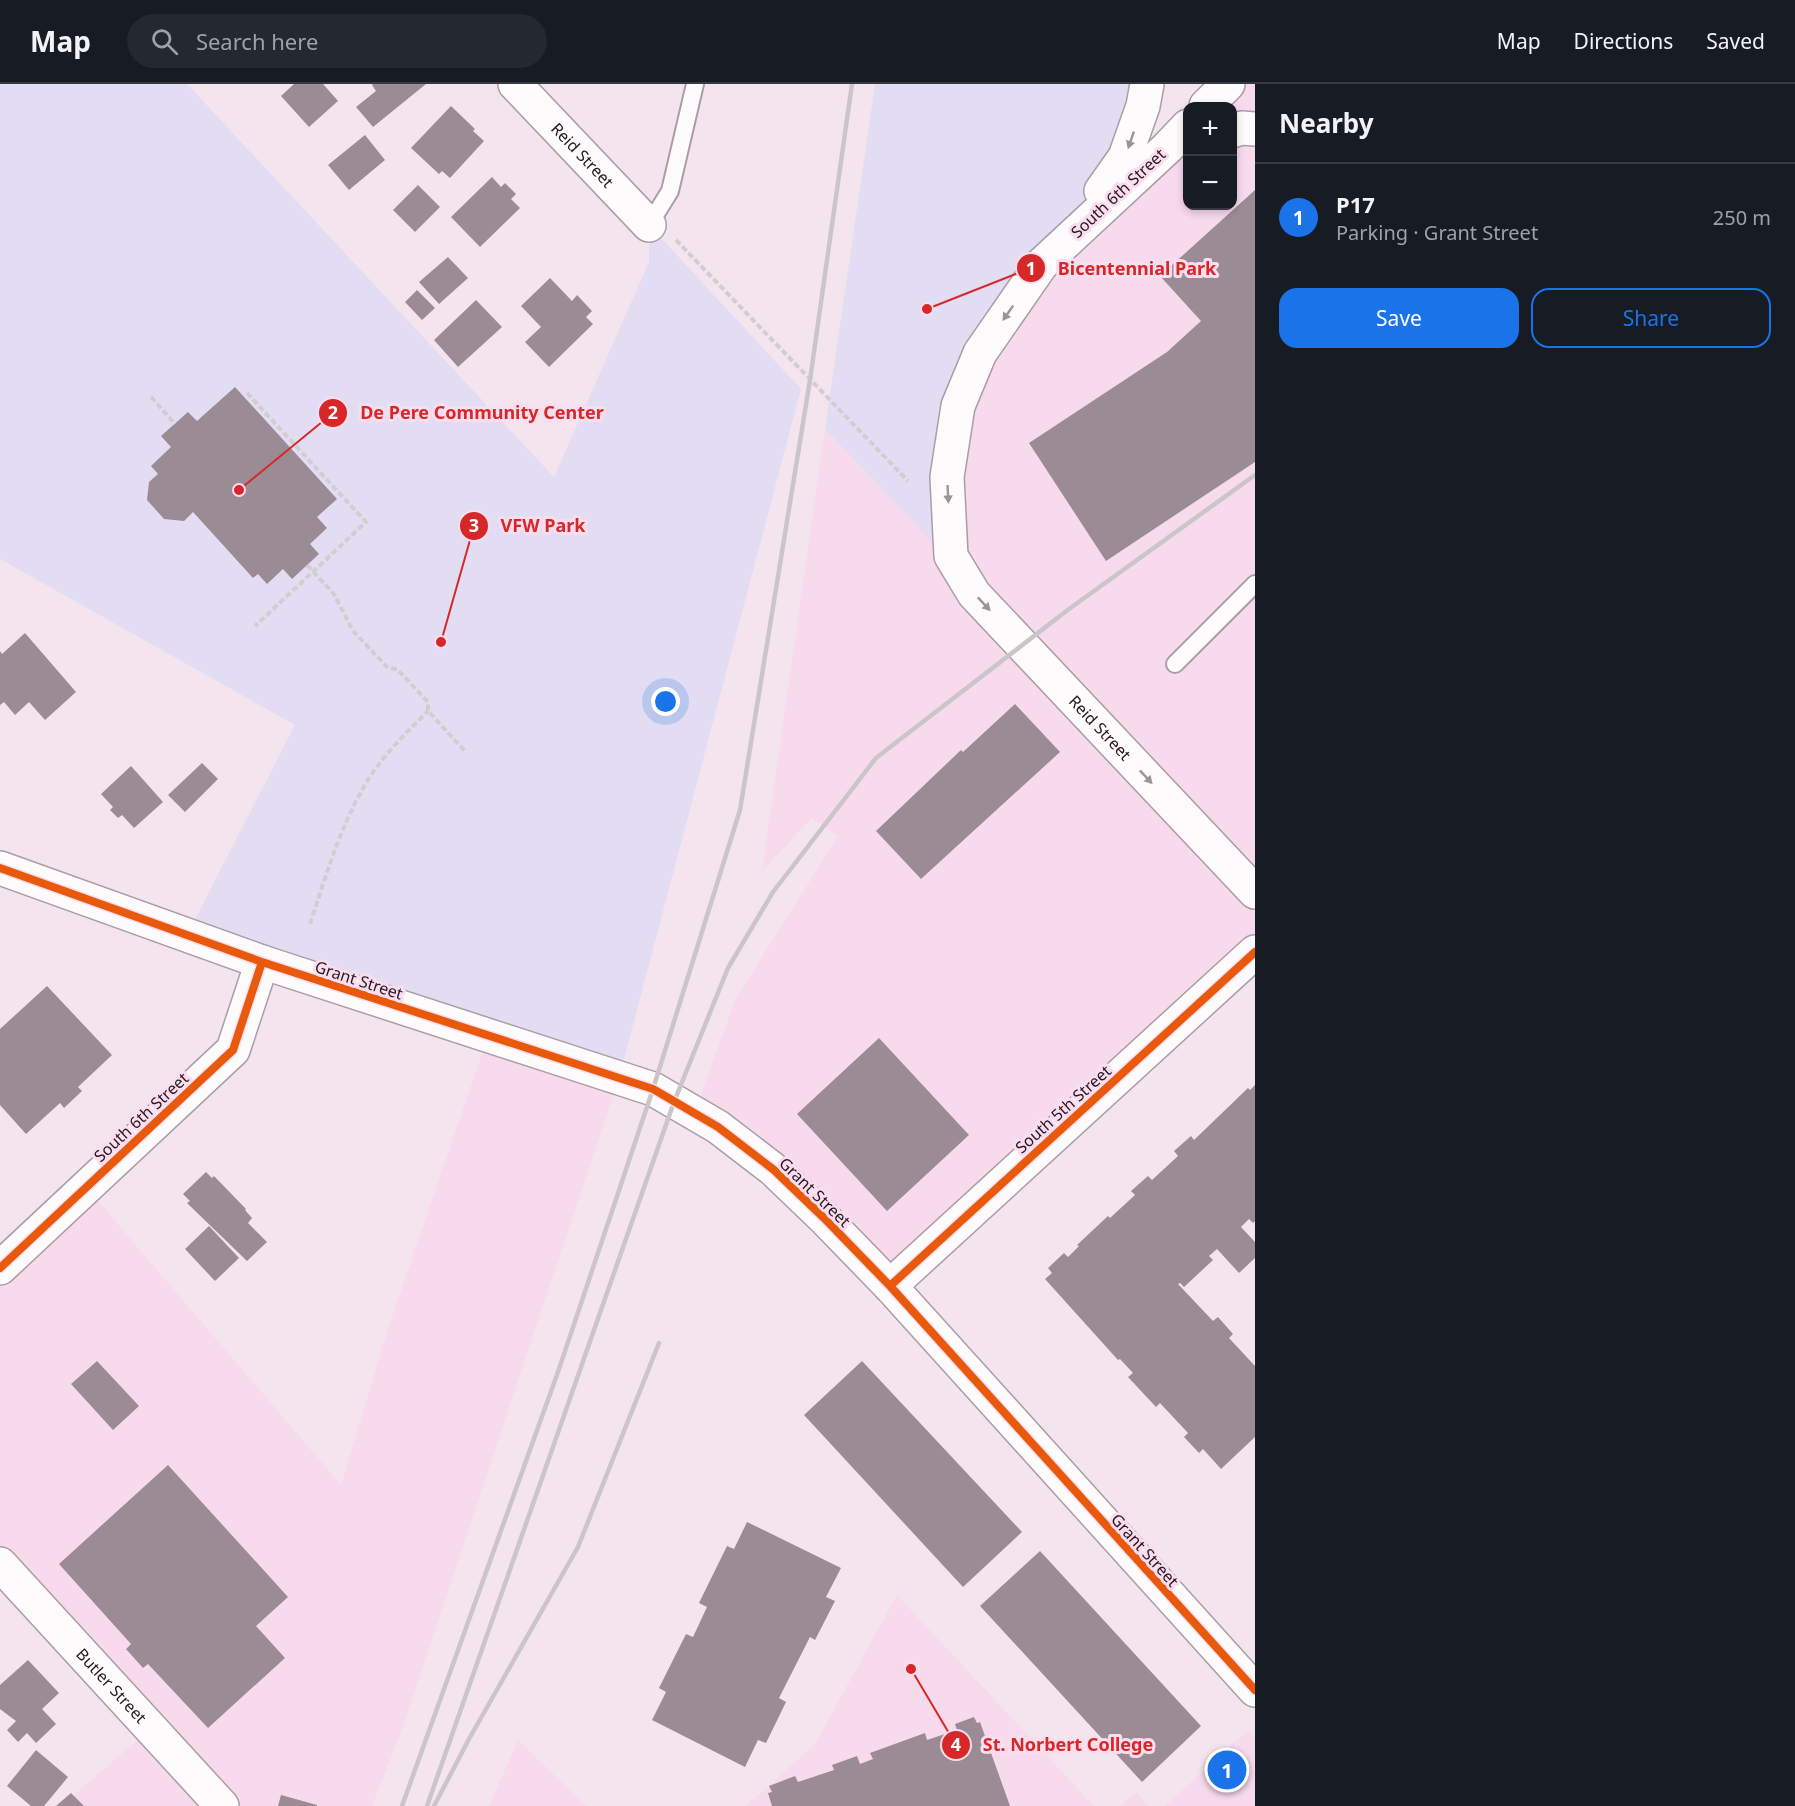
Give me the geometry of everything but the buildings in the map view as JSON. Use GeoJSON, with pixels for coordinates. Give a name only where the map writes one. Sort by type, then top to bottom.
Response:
{"type":"FeatureCollection","features":[{"type":"Feature","properties":{"kind":"street","name":"Reid Street"},"geometry":{"type":"LineString","coordinates":[[515,84],[649,225]]}},
{"type":"Feature","properties":{"kind":"street"},"geometry":{"type":"LineString","coordinates":[[1041,265],[1092,205],[1125,157],[1143,106],[1147,84]]}},
{"type":"Feature","properties":{"kind":"street"},"geometry":{"type":"LineString","coordinates":[[1210,102],[1228,84]]}},
{"type":"Feature","properties":{"kind":"street"},"geometry":{"type":"LineString","coordinates":[[1237,129],[1255,129]]}},
{"type":"Feature","properties":{"kind":"street","name":"South 6th Street"},"geometry":{"type":"LineString","coordinates":[[951,556],[947,477],[958,406],[980,353],[1041,265],[1181,139]]}},
{"type":"Feature","properties":{"kind":"street","name":"Reid Street"},"geometry":{"type":"LineString","coordinates":[[951,556],[974,594],[1255,892]]}},
{"type":"Feature","properties":{"kind":"street","name":"Grant Street"},"geometry":{"type":"LineString","coordinates":[[0,868],[262,962],[653,1089],[718,1127],[774,1170],[825,1218],[890,1286],[1255,1690]]}},
{"type":"Feature","properties":{"kind":"street","name":"South 5th Street"},"geometry":{"type":"LineString","coordinates":[[890,1286],[1255,952]]}},
{"type":"Feature","properties":{"kind":"street","name":"South 6th Street"},"geometry":{"type":"LineString","coordinates":[[0,1268],[233,1050],[262,962]]}},
{"type":"Feature","properties":{"kind":"street","name":"Butler Street"},"geometry":{"type":"LineString","coordinates":[[0,1564],[222,1806]]}},
{"type":"Feature","properties":{"kind":"lane"},"geometry":{"type":"LineString","coordinates":[[649,225],[670,191],[695,84]]}},
{"type":"Feature","properties":{"kind":"lane"},"geometry":{"type":"LineString","coordinates":[[1175,664],[1255,584]]}},
{"type":"Feature","properties":{"kind":"path"},"geometry":{"type":"LineString","coordinates":[[649,225],[678,241],[908,482]]}},
{"type":"Feature","properties":{"kind":"path"},"geometry":{"type":"LineString","coordinates":[[247,393],[366,522],[255,626]]}},
{"type":"Feature","properties":{"kind":"path"},"geometry":{"type":"LineString","coordinates":[[151,397],[175,424]]}},
{"type":"Feature","properties":{"kind":"path"},"geometry":{"type":"LineString","coordinates":[[307,565],[334,594],[353,631],[388,668],[397,669],[428,702],[428,711],[465,751]]}},
{"type":"Feature","properties":{"kind":"path"},"geometry":{"type":"LineString","coordinates":[[310,924],[338,840],[361,790],[398,740],[428,711]]}},
{"type":"Feature","properties":{"kind":"shaded area"},"geometry":{"type":"Polygon","coordinates":[[[0,84],[187,84],[554,477],[649,262],[649,225],[801,389],[619,1078],[187,935],[295,725],[0,559],[0,84]]]}},
{"type":"Feature","properties":{"kind":"shaded area"},"geometry":{"type":"Polygon","coordinates":[[[875,84],[1147,84],[1125,157],[958,406],[962,574],[825,429],[875,84]]]}},
{"type":"Feature","properties":{"kind":"shaded area"},"geometry":{"type":"Polygon","coordinates":[[[1228,84],[1255,84],[1255,952],[890,1286],[694,1113],[735,1000],[838,836],[812,818],[762,871],[825,429],[959,571],[951,556],[980,353],[1183,130],[1183,210],[1237,210],[1237,102],[1210,102],[1228,84]]]}},
{"type":"Feature","properties":{"kind":"shaded area"},"geometry":{"type":"Polygon","coordinates":[[[488,1036],[619,1078],[400,1735],[372,1806],[61,1806],[151,1728],[0,1564],[0,1268],[86,1187],[341,1485],[389,1326],[488,1036]]]}},
{"type":"Feature","properties":{"kind":"shaded area"},"geometry":{"type":"Polygon","coordinates":[[[897,1595],[1094,1806],[746,1806],[815,1744],[897,1595]]]}},
{"type":"Feature","properties":{"kind":"shaded area"},"geometry":{"type":"Polygon","coordinates":[[[1248,1730],[1255,1738],[1255,1806],[1165,1806],[1248,1730]]]}},
{"type":"Feature","properties":{"kind":"shaded area"},"geometry":{"type":"Polygon","coordinates":[[[518,1740],[586,1806],[489,1806],[518,1740]]]}},
{"type":"Feature","properties":{"kind":"shaded area"},"geometry":{"type":"Polygon","coordinates":[[[1136,1792],[1149,1806],[1120,1806],[1136,1792]]]}},
{"type":"Feature","properties":{"kind":"railway"},"geometry":{"type":"LineString","coordinates":[[402,1806],[558,1372],[653,1089],[740,810],[810,380],[852,84]]}},
{"type":"Feature","properties":{"kind":"railway"},"geometry":{"type":"LineString","coordinates":[[427,1806],[674,1102],[728,968],[773,892],[876,758],[1069,609],[1255,475]]}},
{"type":"Feature","properties":{"kind":"railway"},"geometry":{"type":"LineString","coordinates":[[434,1806],[469,1739],[578,1547],[659,1343]]}},
{"type":"Feature","properties":{"kind":"cycle path"},"geometry":{"type":"LineString","coordinates":[[0,868],[262,962],[653,1089],[718,1127],[774,1170],[890,1286],[1255,1690]]}},
{"type":"Feature","properties":{"kind":"cycle path"},"geometry":{"type":"LineString","coordinates":[[890,1286],[1255,952]]}},
{"type":"Feature","properties":{"kind":"cycle path"},"geometry":{"type":"LineString","coordinates":[[0,1268],[233,1050],[262,962]]}},
{"type":"Feature","properties":{"kind":"place","name":"Bicentennial Park"},"geometry":{"type":"Point","coordinates":[927,309]}},
{"type":"Feature","properties":{"kind":"place","name":"De Pere Community Center"},"geometry":{"type":"Point","coordinates":[239,490]}},
{"type":"Feature","properties":{"kind":"place","name":"VFW Park"},"geometry":{"type":"Point","coordinates":[441,642]}},
{"type":"Feature","properties":{"kind":"place","name":"St. Norbert College"},"geometry":{"type":"Point","coordinates":[911,1669]}},
{"type":"Feature","properties":{"kind":"place","name":"P17"},"geometry":{"type":"Point","coordinates":[1227,1770]}}]}
